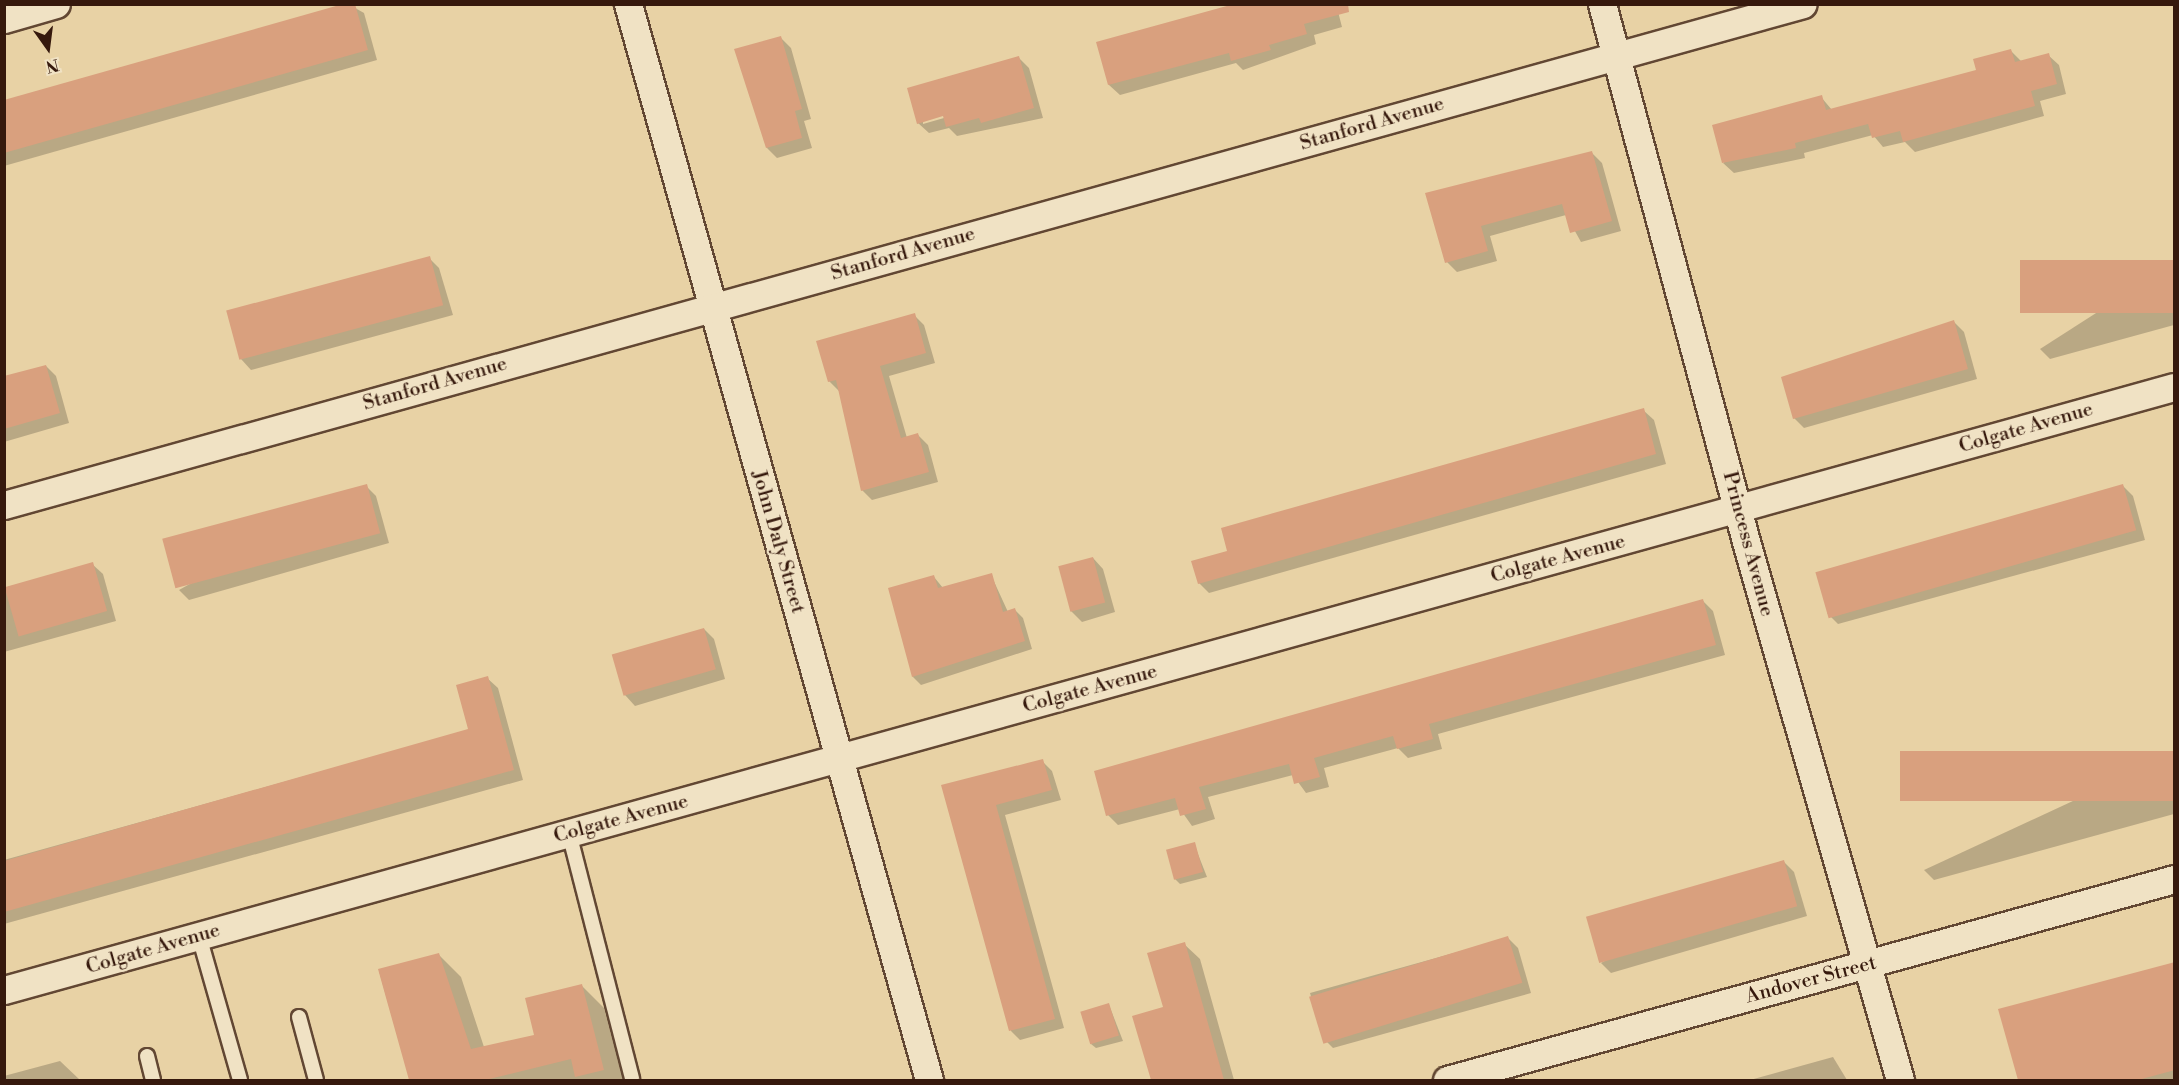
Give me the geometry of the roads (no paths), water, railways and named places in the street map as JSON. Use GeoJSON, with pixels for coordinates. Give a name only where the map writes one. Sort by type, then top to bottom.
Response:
{"type":"FeatureCollection","features":[{"type":"Feature","properties":{"kind":"street"},"geometry":{"type":"LineString","coordinates":[[4,19],[56,4]]}},
{"type":"Feature","properties":{"kind":"street","name":"John Daly Street"},"geometry":{"type":"LineString","coordinates":[[628,4],[928,1080]]}},
{"type":"Feature","properties":{"kind":"street","name":"Princess Avenue"},"geometry":{"type":"LineString","coordinates":[[1602,4],[1738,509],[1900,1080]]}},
{"type":"Feature","properties":{"kind":"street","name":"Stanford Avenue"},"geometry":{"type":"LineString","coordinates":[[4,505],[1803,4]]}},
{"type":"Feature","properties":{"kind":"street","name":"Colgate Avenue"},"geometry":{"type":"LineString","coordinates":[[4,990],[2175,387]]}},
{"type":"Feature","properties":{"kind":"street","name":"Andover Street"},"geometry":{"type":"LineString","coordinates":[[1446,1080],[2175,879]]}},
{"type":"Feature","properties":{"kind":"lane"},"geometry":{"type":"LineString","coordinates":[[569,833],[632,1079]]}},
{"type":"Feature","properties":{"kind":"lane"},"geometry":{"type":"LineString","coordinates":[[200,936],[240,1080]]}},
{"type":"Feature","properties":{"kind":"lane"},"geometry":{"type":"LineString","coordinates":[[299,1017],[316,1080]]}},
{"type":"Feature","properties":{"kind":"lane"},"geometry":{"type":"LineString","coordinates":[[147,1056],[153,1080]]}}]}
